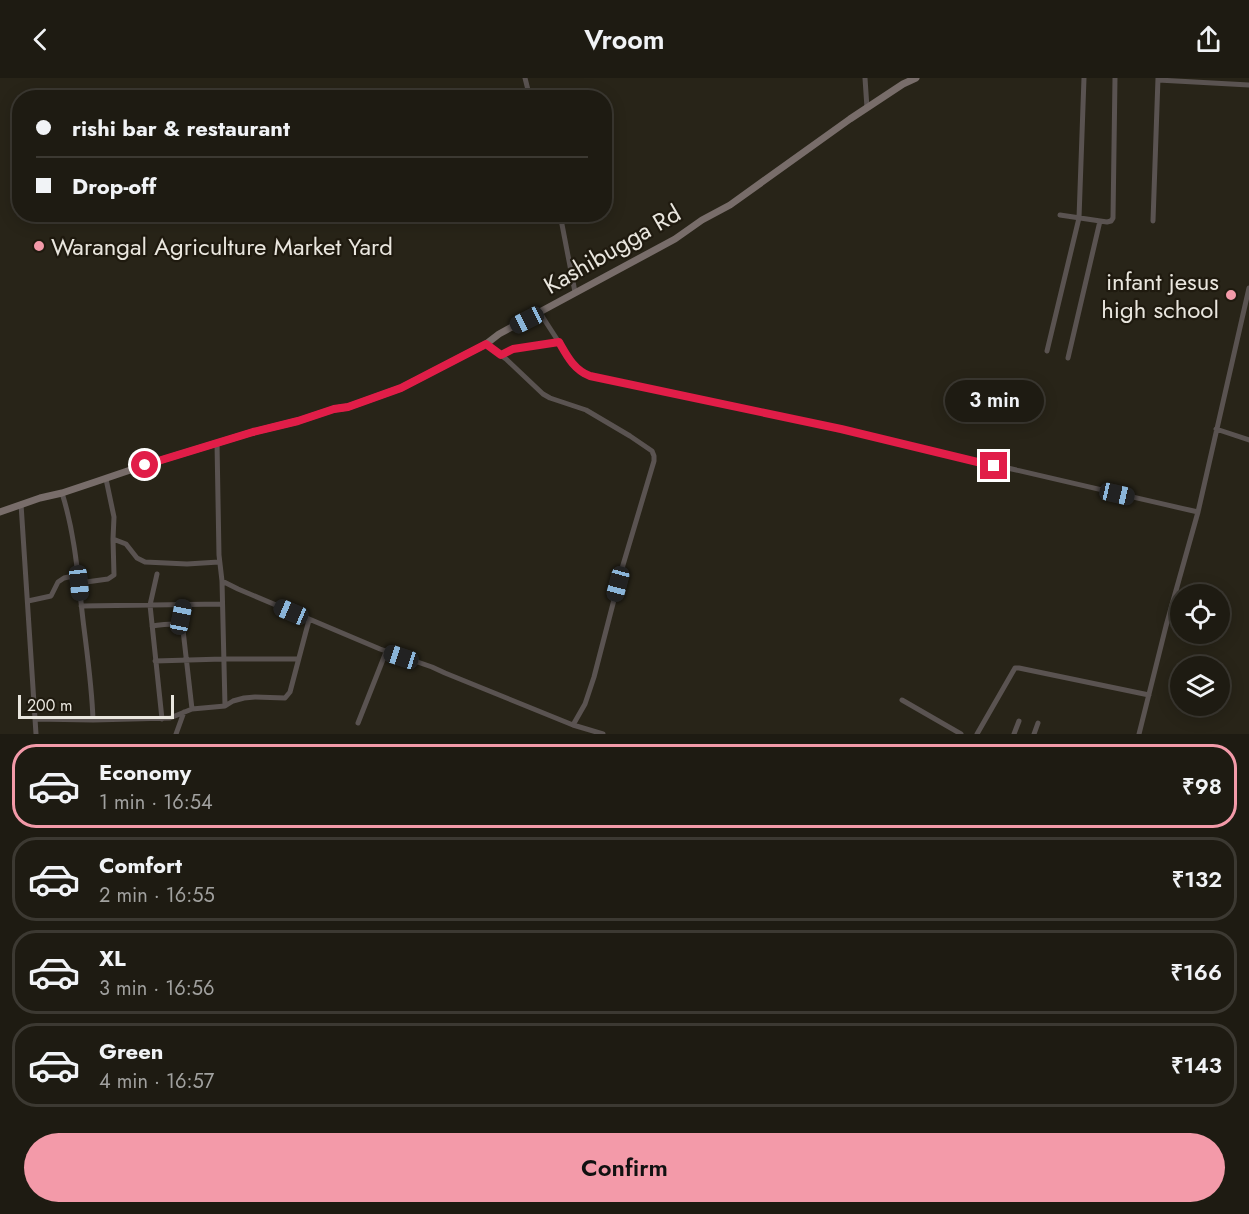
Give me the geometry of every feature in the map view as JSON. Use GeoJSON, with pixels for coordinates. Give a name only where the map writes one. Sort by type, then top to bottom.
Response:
{"type":"FeatureCollection","features":[{"type":"Feature","properties":{"kind":"main road","name":"Kashibugga Rd"},"geometry":{"type":"LineString","coordinates":[[0,512],[253,432],[348,407],[401,388],[486,344],[499,334],[675,239],[702,220],[730,205],[867,108],[916,78]]}},
{"type":"Feature","properties":{"kind":"street"},"geometry":{"type":"LineString","coordinates":[[865,78],[867,108]]}},
{"type":"Feature","properties":{"kind":"street"},"geometry":{"type":"LineString","coordinates":[[1047,351],[1079,218],[1084,78]]}},
{"type":"Feature","properties":{"kind":"street"},"geometry":{"type":"LineString","coordinates":[[1060,215],[1111,221],[1113,214],[1115,78]]}},
{"type":"Feature","properties":{"kind":"street"},"geometry":{"type":"LineString","coordinates":[[1153,221],[1158,79],[1249,86]]}},
{"type":"Feature","properties":{"kind":"street"},"geometry":{"type":"LineString","coordinates":[[1068,358],[1100,221]]}},
{"type":"Feature","properties":{"kind":"street"},"geometry":{"type":"LineString","coordinates":[[562,222],[575,292]]}},
{"type":"Feature","properties":{"kind":"street"},"geometry":{"type":"LineString","coordinates":[[1140,734],[1166,626],[1198,512],[1249,288]]}},
{"type":"Feature","properties":{"kind":"street"},"geometry":{"type":"LineString","coordinates":[[540,313],[575,367],[583,374],[841,429],[1198,512]]}},
{"type":"Feature","properties":{"kind":"street"},"geometry":{"type":"LineString","coordinates":[[501,355],[513,349],[559,342]]}},
{"type":"Feature","properties":{"kind":"street"},"geometry":{"type":"LineString","coordinates":[[486,344],[543,394],[586,410],[630,436],[652,451],[654,456],[594,677],[585,704],[573,725]]}},
{"type":"Feature","properties":{"kind":"street"},"geometry":{"type":"LineString","coordinates":[[1216,429],[1249,440]]}},
{"type":"Feature","properties":{"kind":"street"},"geometry":{"type":"LineString","coordinates":[[217,443],[225,706]]}},
{"type":"Feature","properties":{"kind":"street"},"geometry":{"type":"LineString","coordinates":[[79,583],[108,579],[114,575],[114,517],[106,479]]}},
{"type":"Feature","properties":{"kind":"street"},"geometry":{"type":"LineString","coordinates":[[62,493],[72,529],[93,720]]}},
{"type":"Feature","properties":{"kind":"street"},"geometry":{"type":"LineString","coordinates":[[21,504],[36,734]]}},
{"type":"Feature","properties":{"kind":"street"},"geometry":{"type":"LineString","coordinates":[[113,539],[126,544],[137,558],[146,562],[187,564],[219,562]]}},
{"type":"Feature","properties":{"kind":"street"},"geometry":{"type":"LineString","coordinates":[[157,574],[150,605],[162,719]]}},
{"type":"Feature","properties":{"kind":"street"},"geometry":{"type":"LineString","coordinates":[[28,601],[51,596],[58,582],[78,575]]}},
{"type":"Feature","properties":{"kind":"street"},"geometry":{"type":"LineString","coordinates":[[222,581],[386,651],[432,667],[573,725],[603,734]]}},
{"type":"Feature","properties":{"kind":"street"},"geometry":{"type":"LineString","coordinates":[[81,606],[222,604]]}},
{"type":"Feature","properties":{"kind":"street"},"geometry":{"type":"LineString","coordinates":[[181,617],[184,605]]}},
{"type":"Feature","properties":{"kind":"street"},"geometry":{"type":"LineString","coordinates":[[35,719],[162,719],[177,716],[192,709],[225,706],[244,698],[285,698],[290,692],[309,620]]}},
{"type":"Feature","properties":{"kind":"street"},"geometry":{"type":"LineString","coordinates":[[152,626],[176,624],[183,630],[192,709]]}},
{"type":"Feature","properties":{"kind":"street"},"geometry":{"type":"LineString","coordinates":[[358,723],[386,651]]}},
{"type":"Feature","properties":{"kind":"street"},"geometry":{"type":"LineString","coordinates":[[155,661],[298,659]]}},
{"type":"Feature","properties":{"kind":"street"},"geometry":{"type":"LineString","coordinates":[[977,734],[1015,668],[1149,695]]}},
{"type":"Feature","properties":{"kind":"street"},"geometry":{"type":"LineString","coordinates":[[902,700],[961,734]]}},
{"type":"Feature","properties":{"kind":"street"},"geometry":{"type":"LineString","coordinates":[[176,734],[184,712]]}},
{"type":"Feature","properties":{"kind":"street"},"geometry":{"type":"LineString","coordinates":[[1014,734],[1019,721]]}},
{"type":"Feature","properties":{"kind":"street"},"geometry":{"type":"LineString","coordinates":[[1034,734],[1038,723]]}},
{"type":"Feature","properties":{"kind":"street"},"geometry":{"type":"LineString","coordinates":[[580,734],[582,727]]}},
{"type":"Feature","properties":{"kind":"place","name":"Warangal Agriculture Market Yard"},"geometry":{"type":"Point","coordinates":[39,246]}},
{"type":"Feature","properties":{"kind":"place","name":"infant jesus high school"},"geometry":{"type":"Point","coordinates":[1231,295]}},
{"type":"Feature","properties":{"kind":"route"},"geometry":{"type":"LineString","coordinates":[[145,465],[253,432],[348,407],[401,388],[486,344],[501,355],[513,349],[559,342],[575,367],[583,374],[590,376],[841,429],[994,466]]}}]}
